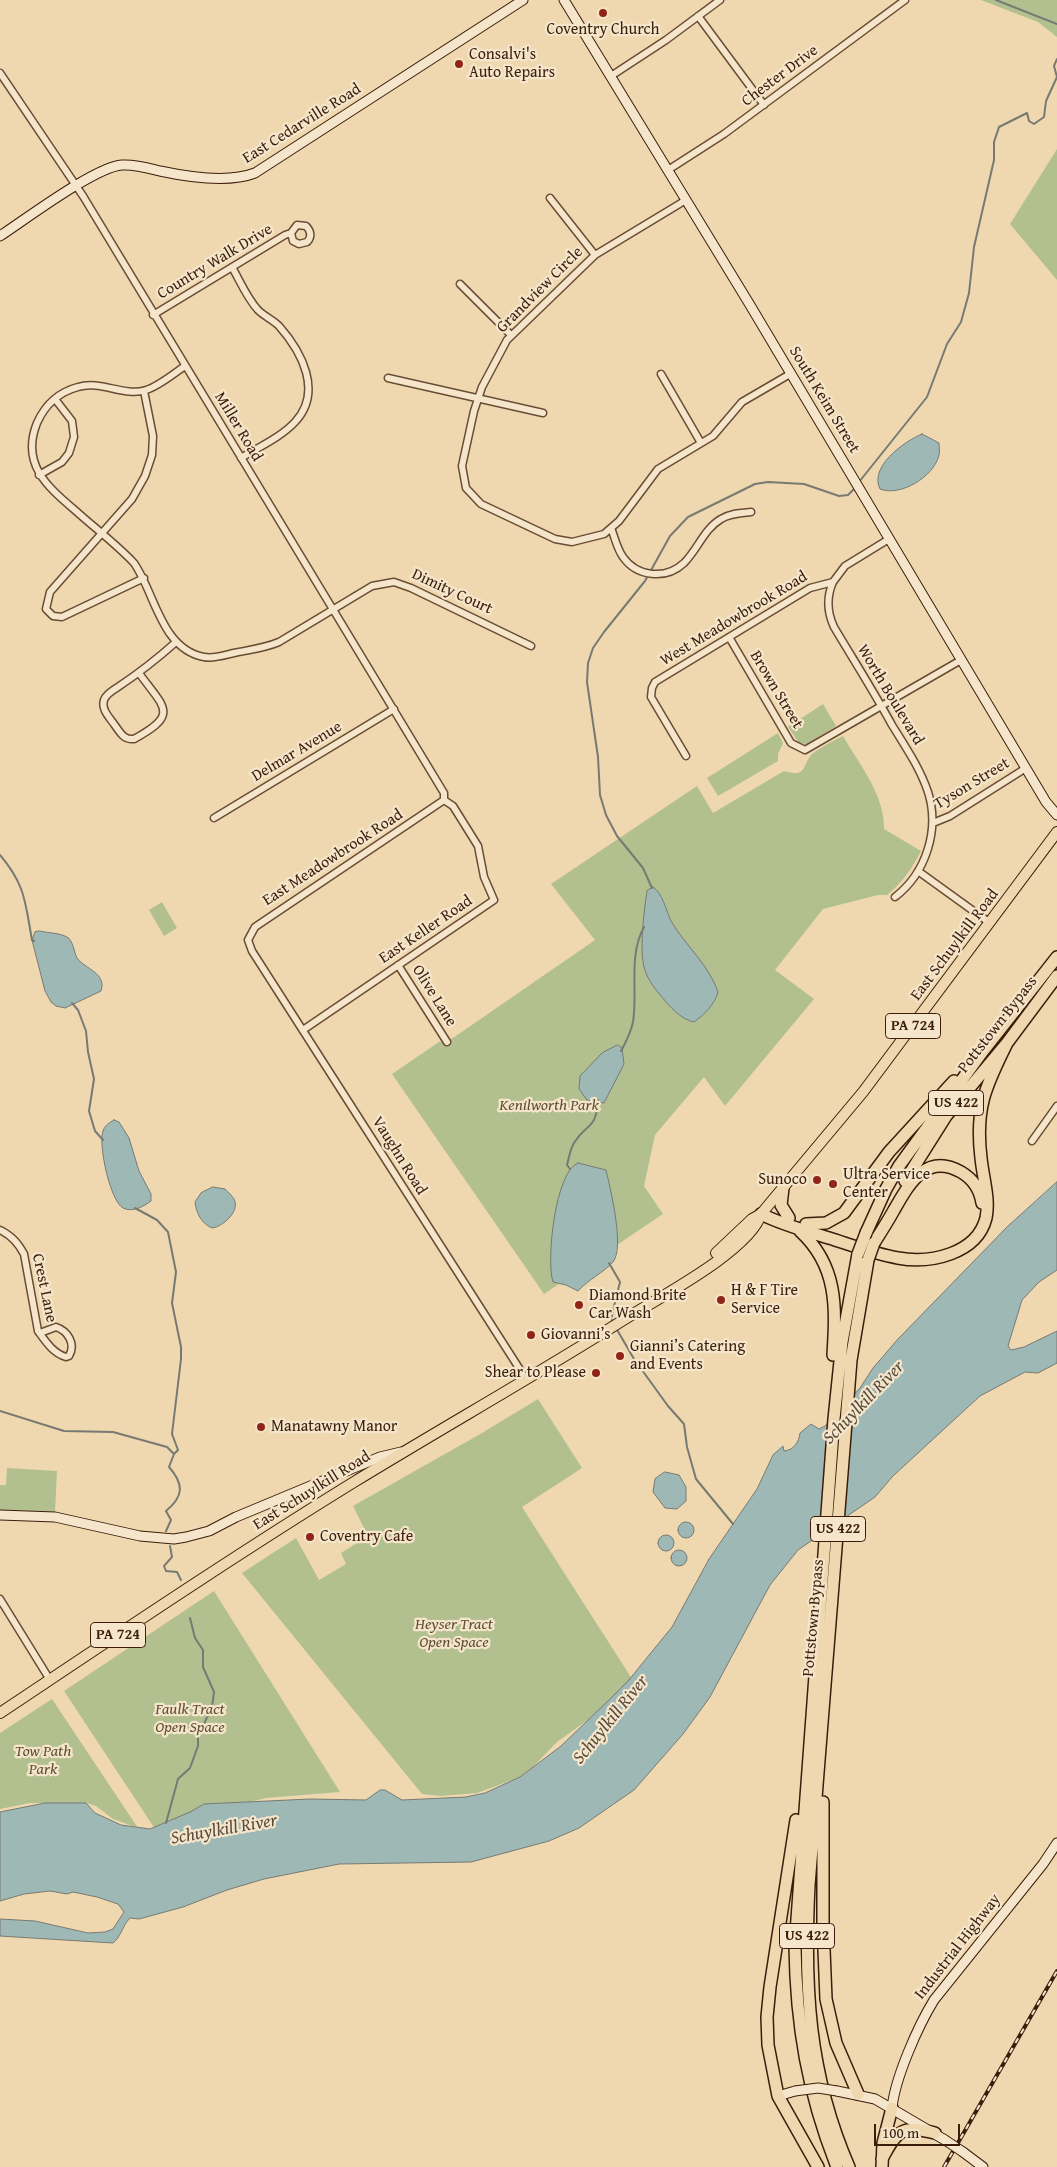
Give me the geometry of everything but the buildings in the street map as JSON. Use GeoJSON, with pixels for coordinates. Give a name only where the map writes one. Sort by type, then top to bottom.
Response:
{"type":"FeatureCollection","features":[{"type":"Feature","properties":{"kind":"highway","name":"Pottstown Bypass"},"geometry":{"type":"LineString","coordinates":[[849,2167],[820,2079],[810,2022],[806,1978],[810,1886],[851,1360],[866,1233],[899,1166],[983,1051],[1057,957]]}},
{"type":"Feature","properties":{"kind":"highway","name":"Pottstown Bypass"},"geometry":{"type":"LineString","coordinates":[[837,2167],[814,2099],[800,2035],[796,2000],[795,1946],[796,1909],[834,1419],[835,1373],[846,1310],[863,1257],[874,1243],[902,1186],[946,1116],[1006,1043],[1057,976]]}},
{"type":"Feature","properties":{"kind":"highway"},"geometry":{"type":"LineString","coordinates":[[761,1214],[903,1259],[921,1260],[948,1255],[961,1250],[973,1241],[984,1224],[987,1211],[978,1136],[980,1108],[990,1077],[1006,1043]]}},
{"type":"Feature","properties":{"kind":"highway"},"geometry":{"type":"LineString","coordinates":[[802,1226],[831,1221],[844,1213],[906,1131],[983,1051]]}},
{"type":"Feature","properties":{"kind":"highway"},"geometry":{"type":"LineString","coordinates":[[761,1214],[789,1218],[802,1226],[890,1252],[915,1254],[934,1252],[957,1246],[976,1230],[982,1209],[979,1191],[969,1178],[955,1169],[937,1167],[925,1170],[907,1188],[874,1243]]}},
{"type":"Feature","properties":{"kind":"highway"},"geometry":{"type":"LineString","coordinates":[[783,1188],[781,1205],[789,1218]]}},
{"type":"Feature","properties":{"kind":"highway"},"geometry":{"type":"LineString","coordinates":[[802,1226],[818,1250],[825,1264],[831,1284],[835,1325],[835,1373]]}},
{"type":"Feature","properties":{"kind":"highway"},"geometry":{"type":"LineString","coordinates":[[824,1699],[822,1770],[824,1977],[832,2032],[858,2094]]}},
{"type":"Feature","properties":{"kind":"highway"},"geometry":{"type":"LineString","coordinates":[[808,1759],[798,1810],[767,2017],[768,2044],[778,2096],[818,2167]]}},
{"type":"Feature","properties":{"kind":"highway"},"geometry":{"type":"LineString","coordinates":[[882,2163],[883,2143],[892,2108]]}},
{"type":"Feature","properties":{"kind":"highway"},"geometry":{"type":"LineString","coordinates":[[882,2163],[894,2137],[904,2130],[912,2128],[935,2133]]}},
{"type":"Feature","properties":{"kind":"main road","name":"East Schuylkill Road"},"geometry":{"type":"LineString","coordinates":[[0,1713],[236,1556],[681,1285],[735,1247],[758,1224],[761,1214],[863,1092],[1057,832]]}},
{"type":"Feature","properties":{"kind":"street","name":"East Cedarville Road"},"geometry":{"type":"LineString","coordinates":[[0,236],[107,168],[124,164],[188,175],[228,178],[255,173],[523,0]]}},
{"type":"Feature","properties":{"kind":"street","name":"South Keim Street"},"geometry":{"type":"LineString","coordinates":[[564,0],[852,475],[1046,802],[1057,816]]}},
{"type":"Feature","properties":{"kind":"street"},"geometry":{"type":"LineString","coordinates":[[611,76],[720,0]]}},
{"type":"Feature","properties":{"kind":"street","name":"Chester Drive"},"geometry":{"type":"LineString","coordinates":[[668,170],[764,105],[905,0]]}},
{"type":"Feature","properties":{"kind":"street"},"geometry":{"type":"LineString","coordinates":[[698,16],[764,105]]}},
{"type":"Feature","properties":{"kind":"street","name":"Miller Road"},"geometry":{"type":"LineString","coordinates":[[0,73],[76,187],[444,793],[444,800]]}},
{"type":"Feature","properties":{"kind":"street"},"geometry":{"type":"LineString","coordinates":[[550,198],[595,255]]}},
{"type":"Feature","properties":{"kind":"street","name":"Grandview Circle"},"geometry":{"type":"LineString","coordinates":[[686,200],[595,255],[511,335],[478,399],[462,466],[464,481],[475,499],[526,526],[564,542],[579,541],[604,534],[658,470],[720,430],[742,402],[790,374]]}},
{"type":"Feature","properties":{"kind":"street","name":"Country Walk Drive"},"geometry":{"type":"LineString","coordinates":[[154,315],[285,235],[291,234]]}},
{"type":"Feature","properties":{"kind":"street"},"geometry":{"type":"LineString","coordinates":[[232,267],[254,305],[280,327],[304,364],[309,386],[305,408],[295,422],[285,432],[241,458]]}},
{"type":"Feature","properties":{"kind":"street"},"geometry":{"type":"LineString","coordinates":[[460,284],[511,335]]}},
{"type":"Feature","properties":{"kind":"street"},"geometry":{"type":"LineString","coordinates":[[139,673],[162,705],[164,714],[160,723],[139,737],[130,740],[122,736],[106,713],[104,701],[111,692],[139,673],[176,642],[165,627],[144,578],[127,556],[50,489],[39,475],[32,446],[34,434],[43,412],[55,399],[78,387],[90,385],[130,392],[144,391],[185,366]]}},
{"type":"Feature","properties":{"kind":"street"},"geometry":{"type":"LineString","coordinates":[[661,374],[701,443]]}},
{"type":"Feature","properties":{"kind":"street"},"geometry":{"type":"LineString","coordinates":[[388,378],[543,413]]}},
{"type":"Feature","properties":{"kind":"street"},"geometry":{"type":"LineString","coordinates":[[144,391],[153,436],[148,470],[132,499],[50,592],[46,604],[49,613],[62,617],[144,578]]}},
{"type":"Feature","properties":{"kind":"street"},"geometry":{"type":"LineString","coordinates":[[39,475],[62,462],[69,453],[74,437],[72,421],[55,399]]}},
{"type":"Feature","properties":{"kind":"street"},"geometry":{"type":"LineString","coordinates":[[611,528],[623,557],[634,568],[651,574],[671,572],[684,562],[709,529],[722,518],[751,512]]}},
{"type":"Feature","properties":{"kind":"street","name":"West Meadowbrook Road"},"geometry":{"type":"LineString","coordinates":[[686,756],[651,697],[655,682],[810,588],[832,582],[845,566],[889,539]]}},
{"type":"Feature","properties":{"kind":"street","name":"Dimity Court"},"geometry":{"type":"LineString","coordinates":[[176,642],[187,650],[205,657],[216,657],[266,647],[279,642],[372,586],[394,582],[412,588],[531,646]]}},
{"type":"Feature","properties":{"kind":"street","name":"Worth Boulevard"},"geometry":{"type":"LineString","coordinates":[[832,582],[828,601],[830,619],[882,706],[923,780],[931,801],[933,823],[929,847],[918,871],[907,886],[895,897]]}},
{"type":"Feature","properties":{"kind":"street","name":"Brown Street"},"geometry":{"type":"LineString","coordinates":[[729,637],[791,744],[805,750],[882,706]]}},
{"type":"Feature","properties":{"kind":"street"},"geometry":{"type":"LineString","coordinates":[[882,706],[962,660]]}},
{"type":"Feature","properties":{"kind":"street","name":"Delmar Avenue"},"geometry":{"type":"LineString","coordinates":[[214,818],[394,710]]}},
{"type":"Feature","properties":{"kind":"street","name":"Tyson Street"},"geometry":{"type":"LineString","coordinates":[[933,823],[950,816],[1026,768]]}},
{"type":"Feature","properties":{"kind":"street","name":"East Meadowbrook Road"},"geometry":{"type":"LineString","coordinates":[[250,947],[249,934],[255,927],[444,800]]}},
{"type":"Feature","properties":{"kind":"street","name":"East Keller Road"},"geometry":{"type":"LineString","coordinates":[[303,1030],[494,900],[484,877],[478,846],[453,806],[444,800]]}},
{"type":"Feature","properties":{"kind":"street"},"geometry":{"type":"LineString","coordinates":[[918,871],[990,923]]}},
{"type":"Feature","properties":{"kind":"street","name":"Vaughn Road"},"geometry":{"type":"LineString","coordinates":[[250,947],[526,1380]]}},
{"type":"Feature","properties":{"kind":"street","name":"Olive Lane"},"geometry":{"type":"LineString","coordinates":[[398,966],[447,1042]]}},
{"type":"Feature","properties":{"kind":"street"},"geometry":{"type":"LineString","coordinates":[[1032,1141],[1057,1106]]}},
{"type":"Feature","properties":{"kind":"street","name":"Crest Lane"},"geometry":{"type":"LineString","coordinates":[[0,1230],[10,1235],[18,1243],[24,1254],[36,1323],[40,1333],[52,1350],[66,1358],[69,1356],[73,1346],[60,1328],[56,1327],[40,1333]]}},
{"type":"Feature","properties":{"kind":"street"},"geometry":{"type":"LineString","coordinates":[[0,1515],[55,1518],[140,1536],[174,1539],[204,1533],[380,1457],[408,1450]]}},
{"type":"Feature","properties":{"kind":"street"},"geometry":{"type":"LineString","coordinates":[[0,1599],[50,1680]]}},
{"type":"Feature","properties":{"kind":"street","name":"Industrial Highway"},"geometry":{"type":"LineString","coordinates":[[892,2108],[893,2094],[919,2028],[934,2000],[1043,1864],[1057,1843]]}},
{"type":"Feature","properties":{"kind":"street"},"geometry":{"type":"LineString","coordinates":[[778,2096],[794,2091],[818,2088],[858,2094],[875,2099],[935,2133],[983,2167]]}},
{"type":"Feature","properties":{"kind":"green space"},"geometry":{"type":"Polygon","coordinates":[[[981,0],[1057,0],[1057,37],[1038,22],[981,0]]]}},
{"type":"Feature","properties":{"kind":"green space"},"geometry":{"type":"Polygon","coordinates":[[[1057,149],[1057,280],[1010,224],[1057,149]]]}},
{"type":"Feature","properties":{"kind":"green space"},"geometry":{"type":"Polygon","coordinates":[[[823,704],[836,726],[807,744],[799,743],[788,727],[823,704]]]}},
{"type":"Feature","properties":{"kind":"green space"},"geometry":{"type":"Polygon","coordinates":[[[778,733],[783,743],[778,754],[778,761],[718,796],[707,778],[778,733]]]}},
{"type":"Feature","properties":{"kind":"green space","name":"Kenilworth Park"},"geometry":{"type":"Polygon","coordinates":[[[843,736],[876,792],[883,816],[884,829],[921,851],[918,858],[902,881],[887,895],[878,895],[823,909],[775,970],[814,999],[725,1106],[704,1077],[655,1135],[644,1186],[663,1214],[544,1294],[392,1074],[439,1042],[453,1038],[595,940],[551,884],[697,786],[713,813],[784,771],[791,773],[800,772],[811,755],[843,736]]]}},
{"type":"Feature","properties":{"kind":"green space"},"geometry":{"type":"Polygon","coordinates":[[[162,902],[177,928],[164,936],[149,910],[162,902]]]}},
{"type":"Feature","properties":{"kind":"green space","name":"Heyser Tract Open Space"},"geometry":{"type":"Polygon","coordinates":[[[538,1399],[582,1468],[522,1507],[634,1682],[589,1719],[557,1742],[533,1767],[518,1778],[477,1793],[441,1796],[422,1794],[242,1573],[296,1538],[319,1580],[346,1564],[341,1553],[368,1536],[353,1506],[538,1399]]]}},
{"type":"Feature","properties":{"kind":"green space"},"geometry":{"type":"Polygon","coordinates":[[[7,1468],[57,1471],[55,1512],[0,1510],[0,1485],[6,1485],[7,1468]]]}},
{"type":"Feature","properties":{"kind":"green space","name":"Faulk Tract Open Space"},"geometry":{"type":"Polygon","coordinates":[[[214,1591],[340,1792],[266,1798],[155,1829],[64,1691],[214,1591]]]}},
{"type":"Feature","properties":{"kind":"green space","name":"Tow Path Park"},"geometry":{"type":"Polygon","coordinates":[[[52,1699],[138,1828],[113,1819],[96,1806],[87,1803],[30,1803],[0,1809],[0,1733],[52,1699]]]}},
{"type":"Feature","properties":{"kind":"water"},"geometry":{"type":"Polygon","coordinates":[[[922,434],[939,443],[939,455],[930,471],[923,478],[906,488],[888,491],[880,489],[878,481],[879,472],[883,464],[897,449],[922,434]]]}},
{"type":"Feature","properties":{"kind":"water"},"geometry":{"type":"Polygon","coordinates":[[[653,887],[662,898],[671,921],[709,973],[718,992],[709,1009],[694,1022],[682,1017],[666,1002],[646,973],[642,956],[643,921],[647,891],[653,887]]]}},
{"type":"Feature","properties":{"kind":"water"},"geometry":{"type":"Polygon","coordinates":[[[40,931],[67,937],[72,943],[77,958],[101,980],[101,991],[65,1008],[56,1006],[51,1002],[45,991],[32,940],[35,932],[40,931]]]}},
{"type":"Feature","properties":{"kind":"water"},"geometry":{"type":"Polygon","coordinates":[[[618,1045],[622,1048],[624,1064],[604,1103],[587,1100],[579,1089],[580,1076],[602,1053],[618,1045]]]}},
{"type":"Feature","properties":{"kind":"water"},"geometry":{"type":"Polygon","coordinates":[[[114,1120],[119,1122],[129,1138],[139,1171],[151,1194],[151,1201],[142,1207],[131,1210],[123,1208],[118,1203],[106,1172],[102,1148],[103,1131],[114,1120]]]}},
{"type":"Feature","properties":{"kind":"water"},"geometry":{"type":"Polygon","coordinates":[[[578,1163],[606,1170],[616,1217],[618,1244],[613,1262],[578,1291],[566,1285],[553,1282],[551,1256],[554,1218],[558,1199],[563,1182],[570,1170],[578,1163]]]}},
{"type":"Feature","properties":{"kind":"water","name":"Schuylkill River"},"geometry":{"type":"Polygon","coordinates":[[[1057,1182],[1057,1270],[1039,1282],[1022,1300],[1008,1346],[1011,1350],[1024,1347],[1057,1331],[1057,1363],[1038,1373],[1025,1372],[980,1396],[893,1476],[875,1497],[798,1550],[770,1585],[710,1697],[683,1734],[634,1790],[579,1828],[549,1841],[471,1862],[339,1864],[264,1879],[227,1890],[183,1907],[139,1919],[130,1918],[113,1943],[0,1936],[0,1919],[35,1921],[88,1933],[105,1932],[113,1929],[124,1912],[118,1904],[73,1892],[67,1894],[50,1891],[24,1894],[0,1901],[0,1812],[45,1803],[86,1803],[95,1813],[121,1825],[150,1829],[204,1804],[310,1799],[366,1800],[380,1790],[385,1790],[402,1800],[466,1797],[485,1793],[520,1777],[561,1746],[610,1699],[628,1681],[672,1627],[709,1559],[757,1489],[773,1455],[783,1446],[784,1451],[793,1447],[800,1433],[811,1424],[819,1429],[825,1426],[860,1388],[873,1368],[898,1339],[1007,1227],[1057,1182]]]}},
{"type":"Feature","properties":{"kind":"water"},"geometry":{"type":"Polygon","coordinates":[[[213,1187],[225,1189],[233,1198],[235,1206],[232,1215],[228,1219],[212,1228],[200,1218],[195,1202],[201,1193],[213,1187]]]}},
{"type":"Feature","properties":{"kind":"water"},"geometry":{"type":"Polygon","coordinates":[[[665,1472],[679,1475],[686,1487],[686,1501],[677,1509],[665,1508],[653,1492],[655,1479],[665,1472]]]}},
{"type":"Feature","properties":{"kind":"water"},"geometry":{"type":"Polygon","coordinates":[[[686,1522],[692,1524],[694,1530],[692,1536],[686,1538],[680,1536],[678,1530],[680,1524],[686,1522]]]}},
{"type":"Feature","properties":{"kind":"water"},"geometry":{"type":"Polygon","coordinates":[[[666,1535],[672,1537],[674,1543],[672,1549],[666,1551],[660,1549],[658,1543],[660,1537],[666,1535]]]}},
{"type":"Feature","properties":{"kind":"water"},"geometry":{"type":"Polygon","coordinates":[[[679,1550],[685,1552],[687,1558],[685,1564],[679,1566],[673,1564],[671,1558],[673,1552],[679,1550]]]}},
{"type":"Feature","properties":{"kind":"waterway"},"geometry":{"type":"LineString","coordinates":[[996,0],[1057,24]]}},
{"type":"Feature","properties":{"kind":"waterway"},"geometry":{"type":"LineString","coordinates":[[859,482],[927,397],[947,344],[961,322],[969,293],[974,247],[994,160],[994,142],[999,127],[1027,113],[1029,121],[1034,124],[1044,117],[1046,101],[1057,77],[1054,66],[1057,59]]}},
{"type":"Feature","properties":{"kind":"waterway"},"geometry":{"type":"LineString","coordinates":[[652,888],[643,868],[617,836],[606,815],[600,795],[598,757],[587,682],[588,663],[593,648],[645,581],[670,536],[688,517],[755,484],[768,482],[804,484],[839,496],[848,495],[855,488]]}},
{"type":"Feature","properties":{"kind":"waterway"},"geometry":{"type":"LineString","coordinates":[[0,855],[20,885],[26,905],[32,940],[34,941]]}},
{"type":"Feature","properties":{"kind":"waterway"},"geometry":{"type":"LineString","coordinates":[[621,1051],[633,1022],[636,950],[644,927]]}},
{"type":"Feature","properties":{"kind":"waterway"},"geometry":{"type":"LineString","coordinates":[[72,1003],[78,1010],[86,1031],[94,1079],[89,1111],[95,1131],[103,1140]]}},
{"type":"Feature","properties":{"kind":"waterway"},"geometry":{"type":"LineString","coordinates":[[570,1169],[567,1165],[574,1143],[593,1122],[598,1100]]}},
{"type":"Feature","properties":{"kind":"waterway"},"geometry":{"type":"LineString","coordinates":[[135,1208],[157,1220],[168,1232],[176,1272],[172,1303],[181,1347],[181,1359],[172,1434],[178,1450],[174,1454],[169,1467],[177,1479],[180,1490],[176,1500],[166,1511],[171,1520],[166,1531]]}},
{"type":"Feature","properties":{"kind":"waterway"},"geometry":{"type":"LineString","coordinates":[[609,1263],[620,1282],[611,1319],[613,1322]]}},
{"type":"Feature","properties":{"kind":"waterway"},"geometry":{"type":"LineString","coordinates":[[616,1328],[634,1359],[668,1406],[684,1424],[687,1447],[696,1479],[733,1524]]}},
{"type":"Feature","properties":{"kind":"waterway"},"geometry":{"type":"LineString","coordinates":[[0,1411],[64,1431],[113,1432],[167,1447],[174,1454]]}},
{"type":"Feature","properties":{"kind":"waterway"},"geometry":{"type":"LineString","coordinates":[[170,1546],[172,1557],[164,1566],[166,1571],[177,1572],[181,1580]]}},
{"type":"Feature","properties":{"kind":"waterway","name":"Schuylkill River"},"geometry":{"type":"LineString","coordinates":[[166,1823],[178,1779],[190,1768],[198,1746],[198,1736],[212,1707],[214,1692],[203,1667],[203,1650],[195,1638],[190,1618]]}},
{"type":"Feature","properties":{"kind":"railway"},"geometry":{"type":"LineString","coordinates":[[944,2167],[1057,1971]]}},
{"type":"Feature","properties":{"kind":"place","name":"Coventry Church"},"geometry":{"type":"Point","coordinates":[603,13]}},
{"type":"Feature","properties":{"kind":"place","name":"Consalvi's Auto Repairs"},"geometry":{"type":"Point","coordinates":[459,64]}},
{"type":"Feature","properties":{"kind":"place","name":"Sunoco"},"geometry":{"type":"Point","coordinates":[817,1180]}},
{"type":"Feature","properties":{"kind":"place","name":"Ultra Service Center"},"geometry":{"type":"Point","coordinates":[833,1184]}},
{"type":"Feature","properties":{"kind":"place","name":"H & F Tire Service"},"geometry":{"type":"Point","coordinates":[721,1300]}},
{"type":"Feature","properties":{"kind":"place","name":"Diamond Brite Car Wash"},"geometry":{"type":"Point","coordinates":[579,1305]}},
{"type":"Feature","properties":{"kind":"place","name":"Giovanni’s"},"geometry":{"type":"Point","coordinates":[531,1335]}},
{"type":"Feature","properties":{"kind":"place","name":"Gianni’s Catering and Events"},"geometry":{"type":"Point","coordinates":[620,1356]}},
{"type":"Feature","properties":{"kind":"place","name":"Shear to Please"},"geometry":{"type":"Point","coordinates":[596,1373]}},
{"type":"Feature","properties":{"kind":"place","name":"Manatawny Manor"},"geometry":{"type":"Point","coordinates":[261,1427]}},
{"type":"Feature","properties":{"kind":"place","name":"Coventry Cafe"},"geometry":{"type":"Point","coordinates":[310,1537]}}]}
